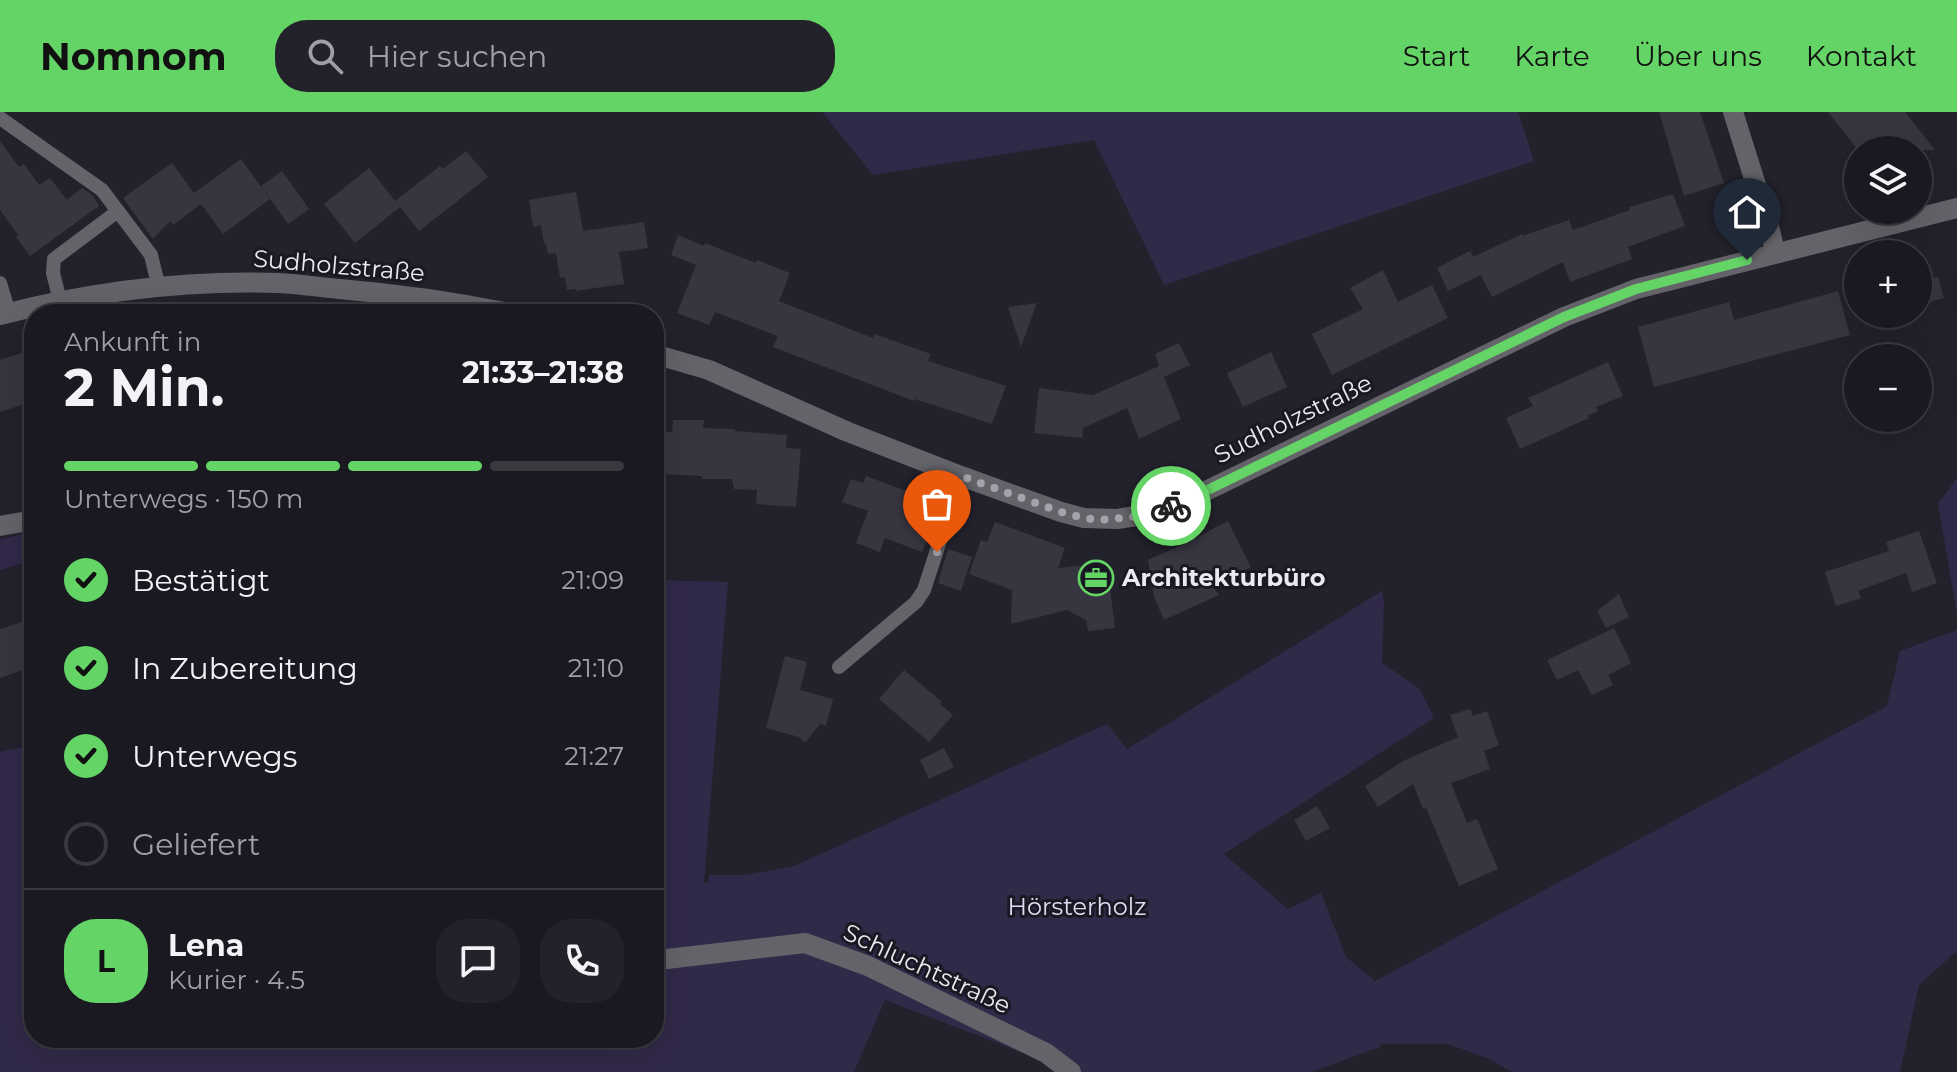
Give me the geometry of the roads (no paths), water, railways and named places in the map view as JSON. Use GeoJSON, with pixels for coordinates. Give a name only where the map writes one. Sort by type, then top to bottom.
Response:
{"type":"FeatureCollection","features":[{"type":"Feature","properties":{"kind":"street"},"geometry":{"type":"LineString","coordinates":[[1733,112],[1775,252]]}},
{"type":"Feature","properties":{"kind":"street","name":"Sudholzstraße"},"geometry":{"type":"LineString","coordinates":[[664,357],[709,370],[848,432],[1061,512],[1084,518],[1117,519],[1150,514],[1185,501],[1564,317],[1636,289],[1957,208]]}},
{"type":"Feature","properties":{"kind":"street","name":"Sudholzstraße"},"geometry":{"type":"LineString","coordinates":[[47,304],[159,288],[279,283],[463,304]]}},
{"type":"Feature","properties":{"kind":"street"},"geometry":{"type":"LineString","coordinates":[[0,526],[24,522]]}},
{"type":"Feature","properties":{"kind":"street","name":"Schluchtstraße"},"geometry":{"type":"LineString","coordinates":[[664,959],[805,943],[868,966],[1046,1053],[1071,1072]]}},
{"type":"Feature","properties":{"kind":"lane"},"geometry":{"type":"LineString","coordinates":[[0,118],[102,190],[151,255],[159,288]]}},
{"type":"Feature","properties":{"kind":"lane"},"geometry":{"type":"LineString","coordinates":[[60,301],[53,273],[54,259],[118,211]]}},
{"type":"Feature","properties":{"kind":"lane","name":"Sudholzstraße"},"geometry":{"type":"LineString","coordinates":[[0,283],[5,314]]}},
{"type":"Feature","properties":{"kind":"lane"},"geometry":{"type":"LineString","coordinates":[[839,667],[916,602],[924,590],[961,476]]}},
{"type":"Feature","properties":{"kind":"place","name":"Architekturbüro"},"geometry":{"type":"Point","coordinates":[1096,578]}},
{"type":"Feature","properties":{"kind":"park label","name":"Hörsterholz"},"geometry":{"type":"Point","coordinates":[1077,907]}}]}
